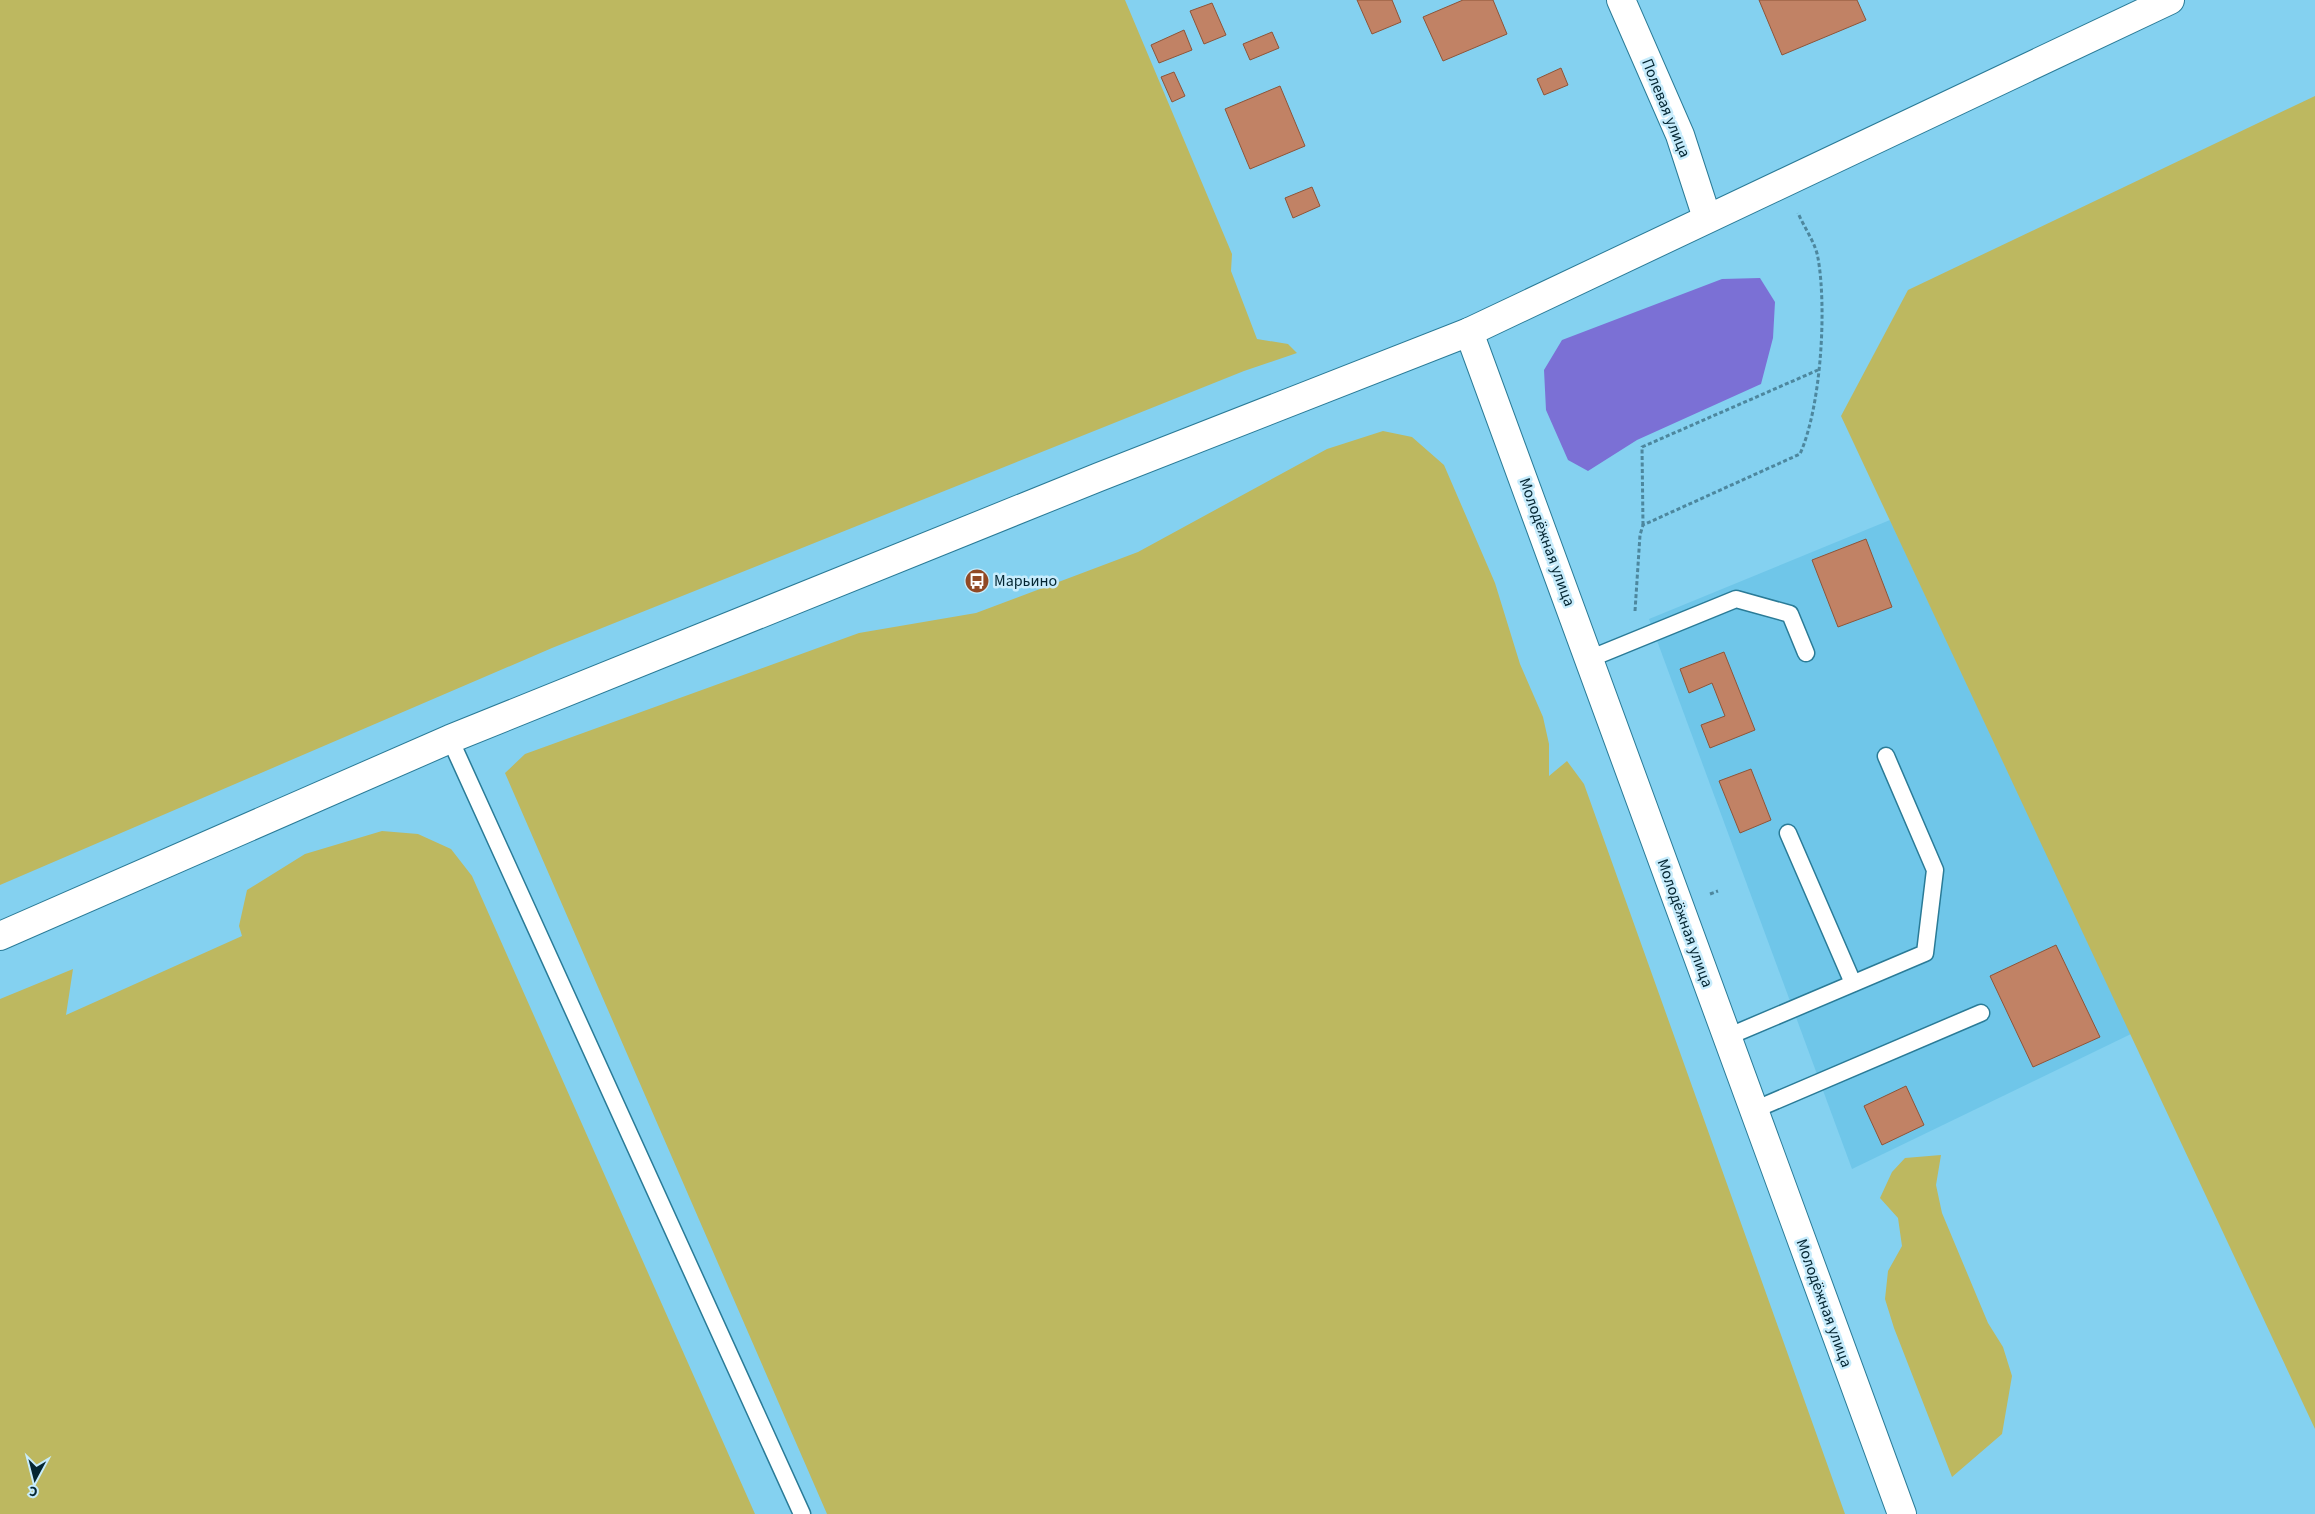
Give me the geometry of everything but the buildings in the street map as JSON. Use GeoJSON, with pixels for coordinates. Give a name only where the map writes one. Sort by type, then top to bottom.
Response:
{"type":"FeatureCollection","features":[{"type":"Feature","properties":{"kind":"street","name":"Полевая улица"},"geometry":{"type":"LineString","coordinates":[[1621,0],[1680,136],[1707,218]]}},
{"type":"Feature","properties":{"kind":"street"},"geometry":{"type":"LineString","coordinates":[[0,936],[450,739],[1099,477],[1469,332],[2170,0]]}},
{"type":"Feature","properties":{"kind":"street","name":"Молодёжная улица"},"geometry":{"type":"LineString","coordinates":[[1469,332],[1902,1514]]}},
{"type":"Feature","properties":{"kind":"lane"},"geometry":{"type":"LineString","coordinates":[[1589,660],[1736,599],[1790,614],[1806,653]]}},
{"type":"Feature","properties":{"kind":"lane"},"geometry":{"type":"LineString","coordinates":[[450,739],[802,1514]]}},
{"type":"Feature","properties":{"kind":"lane"},"geometry":{"type":"LineString","coordinates":[[1727,1037],[1925,953],[1935,870],[1886,756]]}},
{"type":"Feature","properties":{"kind":"lane"},"geometry":{"type":"LineString","coordinates":[[1788,833],[1853,983]]}},
{"type":"Feature","properties":{"kind":"lane"},"geometry":{"type":"LineString","coordinates":[[1754,1110],[1980,1013]]}},
{"type":"Feature","properties":{"kind":"path"},"geometry":{"type":"LineString","coordinates":[[1643,525],[1800,454],[1808,434],[1818,370],[1822,323],[1818,257],[1796,209]]}},
{"type":"Feature","properties":{"kind":"path"},"geometry":{"type":"LineString","coordinates":[[1633,641],[1640,535],[1643,525],[1642,447],[1818,370]]}},
{"type":"Feature","properties":{"kind":"shaded area"},"geometry":{"type":"Polygon","coordinates":[[[0,0],[1125,0],[1232,254],[1231,271],[1257,339],[1288,344],[1297,353],[1244,371],[552,648],[0,885],[0,0]]]}},
{"type":"Feature","properties":{"kind":"shaded area"},"geometry":{"type":"Polygon","coordinates":[[[2315,96],[2315,1429],[1841,416],[1908,290],[2315,96]]]}},
{"type":"Feature","properties":{"kind":"shaded area"},"geometry":{"type":"Polygon","coordinates":[[[1760,278],[1775,302],[1773,338],[1761,384],[1637,440],[1588,471],[1568,460],[1546,410],[1544,370],[1562,340],[1722,279],[1760,278]]]}},
{"type":"Feature","properties":{"kind":"shaded area"},"geometry":{"type":"Polygon","coordinates":[[[1383,431],[1412,437],[1444,465],[1495,583],[1520,664],[1543,717],[1549,744],[1549,776],[1567,761],[1584,784],[1845,1514],[827,1514],[505,773],[525,754],[859,633],[976,613],[1138,552],[1327,449],[1383,431]]]}},
{"type":"Feature","properties":{"kind":"shaded area"},"geometry":{"type":"Polygon","coordinates":[[[1890,520],[2131,1034],[1852,1169],[1649,619],[1890,520]]]}},
{"type":"Feature","properties":{"kind":"shaded area"},"geometry":{"type":"Polygon","coordinates":[[[382,831],[418,834],[451,849],[472,876],[755,1514],[0,1514],[0,999],[73,969],[66,1015],[242,936],[239,926],[247,890],[305,854],[382,831]]]}},
{"type":"Feature","properties":{"kind":"shaded area"},"geometry":{"type":"Polygon","coordinates":[[[1941,1155],[1936,1185],[1942,1213],[1988,1323],[2003,1347],[2012,1376],[2002,1434],[1952,1477],[1894,1328],[1885,1299],[1888,1271],[1902,1246],[1898,1218],[1880,1198],[1892,1172],[1905,1158],[1941,1155]]]}},
{"type":"Feature","properties":{"kind":"place","name":"Марьино"},"geometry":{"type":"Point","coordinates":[977,581]}}]}
